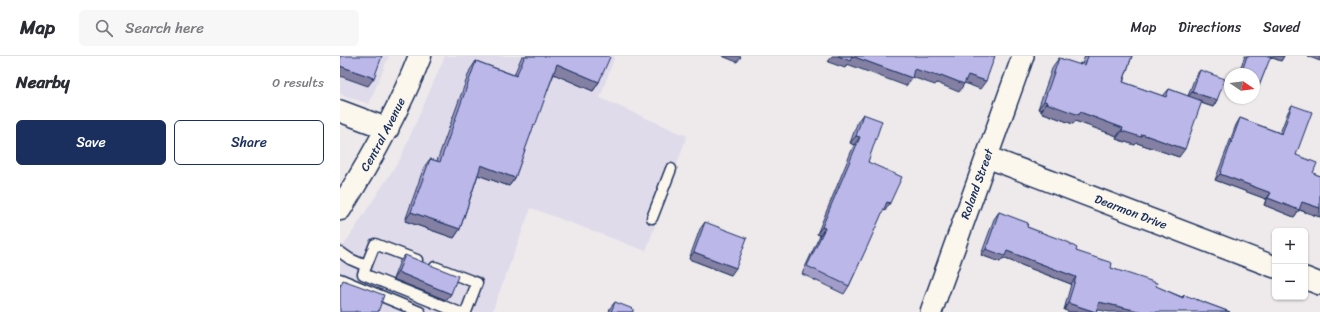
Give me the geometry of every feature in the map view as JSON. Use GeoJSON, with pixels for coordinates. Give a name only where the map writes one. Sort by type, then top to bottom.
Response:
{"type":"FeatureCollection","features":[{"type":"Feature","properties":{"kind":"main road","name":"Central Avenue"},"geometry":{"type":"LineString","coordinates":[[340,209],[359,181],[388,129],[420,56]]}},
{"type":"Feature","properties":{"kind":"street","name":"Roland Street"},"geometry":{"type":"LineString","coordinates":[[931,312],[1023,56]]}},
{"type":"Feature","properties":{"kind":"street"},"geometry":{"type":"LineString","coordinates":[[340,112],[388,129]]}},
{"type":"Feature","properties":{"kind":"street","name":"Dearmon Drive"},"geometry":{"type":"LineString","coordinates":[[987,158],[1272,266]]}},
{"type":"Feature","properties":{"kind":"street"},"geometry":{"type":"LineString","coordinates":[[1308,279],[1320,284]]}},
{"type":"Feature","properties":{"kind":"lane"},"geometry":{"type":"LineString","coordinates":[[652,218],[671,169]]}},
{"type":"Feature","properties":{"kind":"lane"},"geometry":{"type":"LineString","coordinates":[[458,312],[363,274],[375,244],[477,283],[466,312]]}},
{"type":"Feature","properties":{"kind":"lane"},"geometry":{"type":"LineString","coordinates":[[340,252],[350,259],[366,266]]}},
{"type":"Feature","properties":{"kind":"lane"},"geometry":{"type":"LineString","coordinates":[[340,279],[420,312]]}},
{"type":"Feature","properties":{"kind":"shaded area"},"geometry":{"type":"Polygon","coordinates":[[[340,56],[389,56],[369,104],[340,94],[340,56]]]}},
{"type":"Feature","properties":{"kind":"shaded area"},"geometry":{"type":"Polygon","coordinates":[[[445,56],[615,56],[600,98],[687,136],[646,251],[531,208],[492,312],[340,312],[340,251],[400,159],[445,56]]]}},
{"type":"Feature","properties":{"kind":"building"},"geometry":{"type":"Polygon","coordinates":[[[340,56],[382,56],[374,78],[340,66],[340,56]]]}},
{"type":"Feature","properties":{"kind":"building"},"geometry":{"type":"Polygon","coordinates":[[[525,56],[610,57],[599,82],[557,64],[515,178],[481,165],[460,229],[411,212],[430,159],[440,162],[476,61],[516,76],[525,56]]]}},
{"type":"Feature","properties":{"kind":"building"},"geometry":{"type":"Polygon","coordinates":[[[838,56],[852,56],[850,61],[838,56]]]}},
{"type":"Feature","properties":{"kind":"building"},"geometry":{"type":"Polygon","coordinates":[[[852,56],[995,56],[986,81],[968,75],[964,84],[941,75],[941,77],[914,69],[912,78],[852,56]]]}},
{"type":"Feature","properties":{"kind":"building"},"geometry":{"type":"Polygon","coordinates":[[[1088,56],[1132,56],[1123,82],[1166,97],[1169,89],[1202,101],[1185,149],[1142,134],[1141,137],[1122,131],[1123,128],[1080,112],[1079,115],[1046,103],[1047,102],[1044,101],[1059,58],[1085,65],[1088,56]]]}},
{"type":"Feature","properties":{"kind":"building"},"geometry":{"type":"Polygon","coordinates":[[[1247,56],[1271,56],[1260,84],[1260,68],[1243,68],[1247,56]]]}},
{"type":"Feature","properties":{"kind":"building"},"geometry":{"type":"Polygon","coordinates":[[[1200,70],[1224,79],[1217,100],[1192,92],[1200,70]]]}},
{"type":"Feature","properties":{"kind":"building"},"geometry":{"type":"Polygon","coordinates":[[[1292,105],[1312,112],[1296,155],[1317,163],[1313,173],[1320,176],[1320,208],[1302,202],[1299,210],[1268,198],[1271,193],[1220,174],[1240,118],[1282,134],[1292,105]]]}},
{"type":"Feature","properties":{"kind":"building"},"geometry":{"type":"Polygon","coordinates":[[[863,114],[882,121],[868,162],[902,177],[890,203],[887,202],[849,286],[807,266],[825,228],[822,227],[860,137],[856,136],[863,114]]]}},
{"type":"Feature","properties":{"kind":"building"},"geometry":{"type":"Polygon","coordinates":[[[999,212],[1028,223],[1027,227],[1070,243],[1077,248],[1076,251],[1112,263],[1111,268],[1157,283],[1156,286],[1183,298],[1184,295],[1230,312],[1143,312],[1099,302],[1096,312],[1068,303],[1076,277],[1007,251],[1005,256],[986,249],[999,212]]]}},
{"type":"Feature","properties":{"kind":"building"},"geometry":{"type":"Polygon","coordinates":[[[705,222],[747,238],[736,268],[694,252],[705,222]]]}},
{"type":"Feature","properties":{"kind":"building"},"geometry":{"type":"Polygon","coordinates":[[[405,255],[458,276],[451,294],[398,272],[405,255]]]}},
{"type":"Feature","properties":{"kind":"building"},"geometry":{"type":"Polygon","coordinates":[[[343,280],[384,295],[378,312],[340,312],[340,287],[343,280]]]}},
{"type":"Feature","properties":{"kind":"building"},"geometry":{"type":"Polygon","coordinates":[[[615,302],[633,309],[633,312],[611,312],[615,302]]]}}]}
